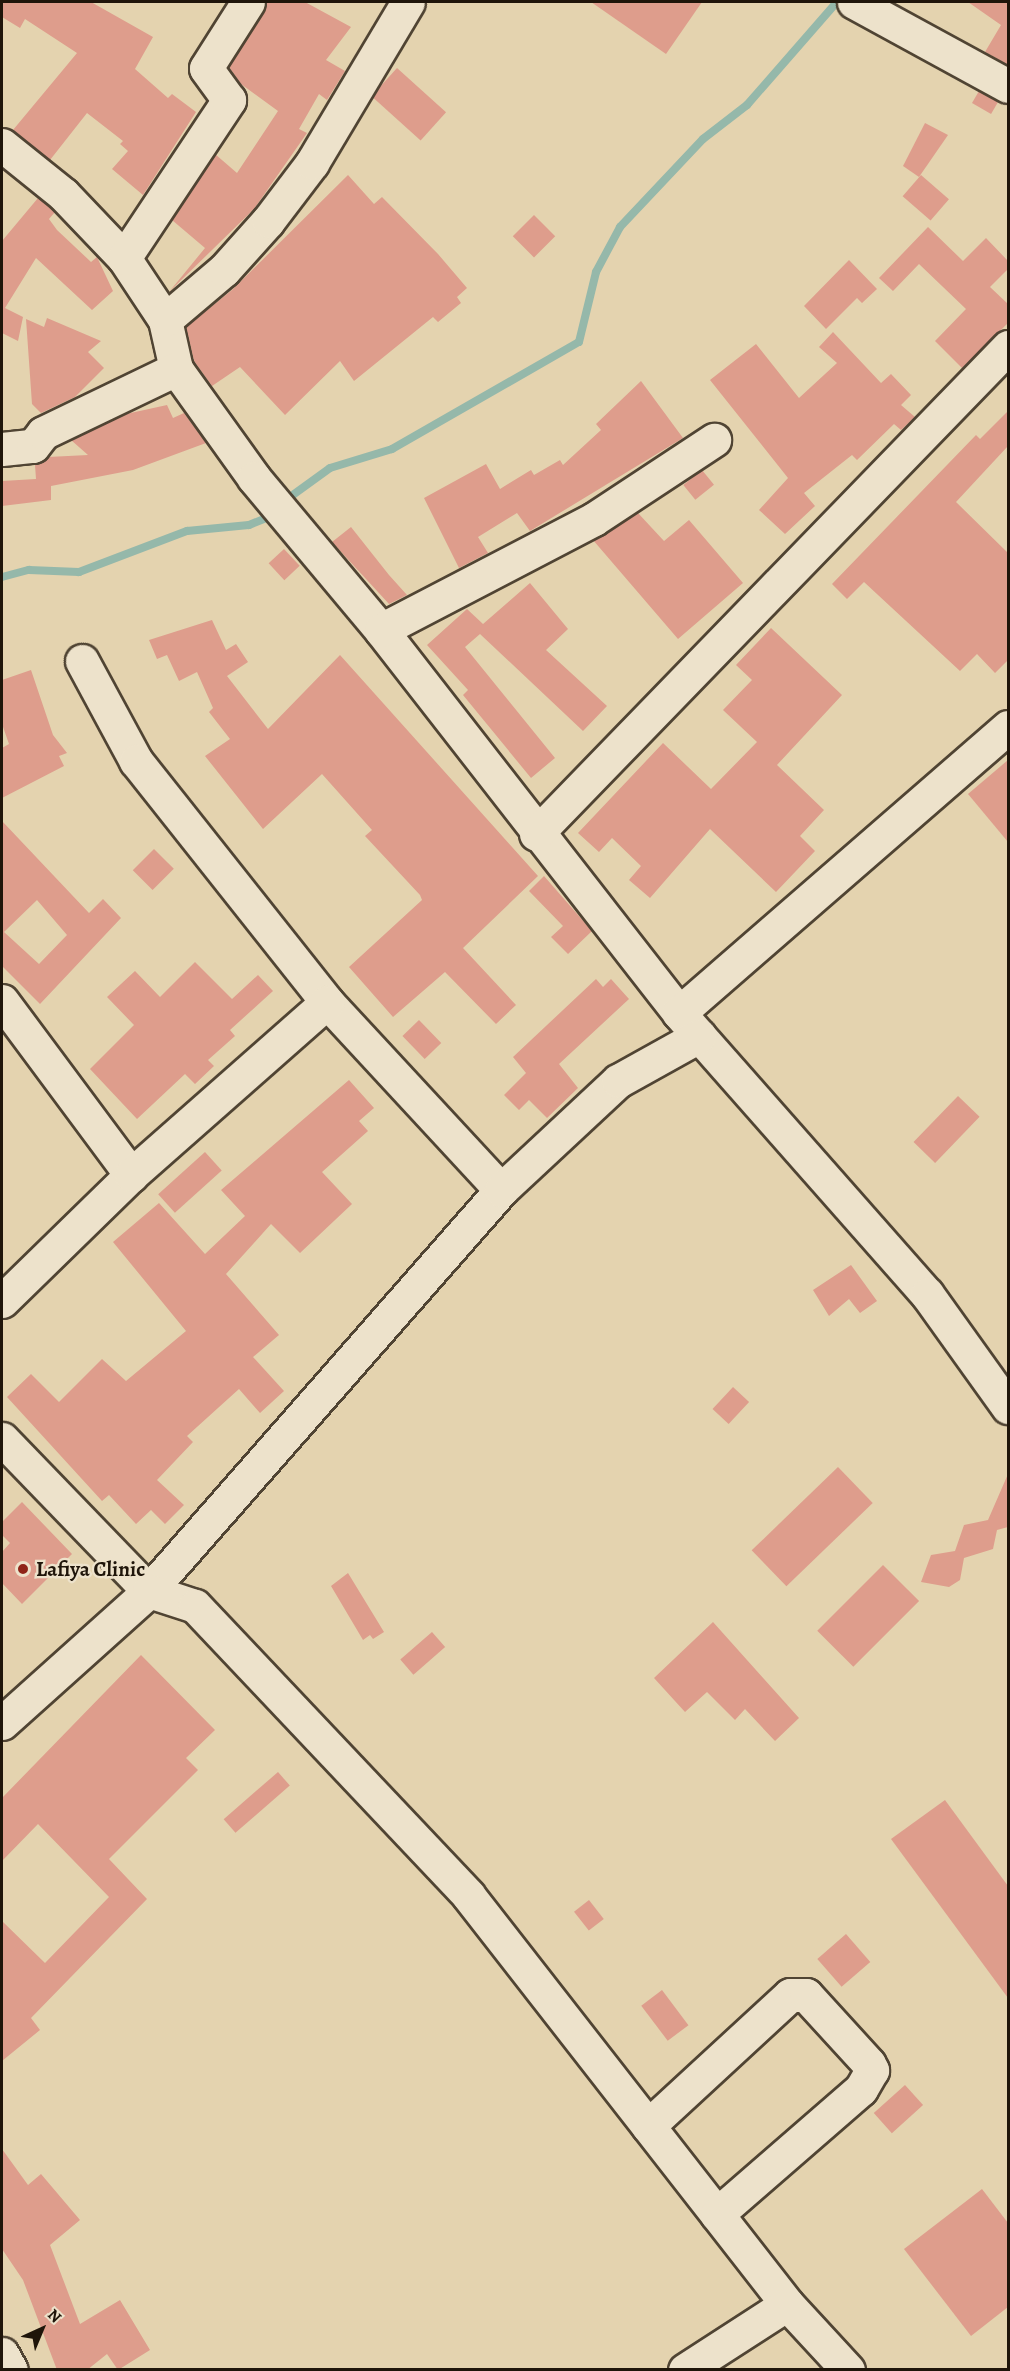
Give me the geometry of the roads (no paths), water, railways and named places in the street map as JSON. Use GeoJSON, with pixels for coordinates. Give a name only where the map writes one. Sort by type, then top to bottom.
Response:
{"type":"FeatureCollection","features":[{"type":"Feature","properties":{"kind":"street"},"geometry":{"type":"LineString","coordinates":[[124,258],[229,100],[206,68],[248,2]]}},
{"type":"Feature","properties":{"kind":"street"},"geometry":{"type":"LineString","coordinates":[[165,320],[224,270],[268,221],[312,163],[408,2]]}},
{"type":"Feature","properties":{"kind":"street"},"geometry":{"type":"LineString","coordinates":[[854,2],[1008,86]]}},
{"type":"Feature","properties":{"kind":"street"},"geometry":{"type":"LineString","coordinates":[[2,145],[63,194],[124,258],[165,320],[176,369],[254,478],[381,630],[536,834],[689,1025],[927,1294],[1008,1407]]}},
{"type":"Feature","properties":{"kind":"street"},"geometry":{"type":"LineString","coordinates":[[536,834],[1008,347]]}},
{"type":"Feature","properties":{"kind":"street"},"geometry":{"type":"LineString","coordinates":[[2,449],[33,446],[52,428],[176,369]]}},
{"type":"Feature","properties":{"kind":"street"},"geometry":{"type":"LineString","coordinates":[[381,630],[594,519],[714,440]]}},
{"type":"Feature","properties":{"kind":"street"},"geometry":{"type":"LineString","coordinates":[[82,661],[136,761],[327,1002],[501,1190]]}},
{"type":"Feature","properties":{"kind":"street"},"geometry":{"type":"LineString","coordinates":[[2,1723],[149,1591],[501,1190],[618,1081],[689,1025],[1008,727]]}},
{"type":"Feature","properties":{"kind":"street"},"geometry":{"type":"LineString","coordinates":[[2,1001],[130,1175]]}},
{"type":"Feature","properties":{"kind":"street"},"geometry":{"type":"LineString","coordinates":[[2,1301],[130,1175],[327,1002]]}},
{"type":"Feature","properties":{"kind":"street"},"geometry":{"type":"LineString","coordinates":[[2,1439],[149,1591],[195,1606],[468,1895],[787,2304],[848,2370]]}},
{"type":"Feature","properties":{"kind":"street"},"geometry":{"type":"LineString","coordinates":[[648,2126],[789,1995],[806,1995],[869,2064],[872,2070],[861,2088],[717,2214]]}},
{"type":"Feature","properties":{"kind":"street"},"geometry":{"type":"LineString","coordinates":[[685,2370],[787,2304]]}},
{"type":"Feature","properties":{"kind":"street"},"geometry":{"type":"LineString","coordinates":[[2,2354],[11,2370]]}},
{"type":"Feature","properties":{"kind":"waterway"},"geometry":{"type":"LineString","coordinates":[[290,497],[330,468],[392,449],[579,342],[596,272],[620,227],[703,139],[747,105],[837,2]]}},
{"type":"Feature","properties":{"kind":"waterway"},"geometry":{"type":"LineString","coordinates":[[2,577],[29,570],[79,572],[187,531],[249,525],[269,517]]}},
{"type":"Feature","properties":{"kind":"place","name":"Lafiya Clinic"},"geometry":{"type":"Point","coordinates":[23,1569]}}]}
